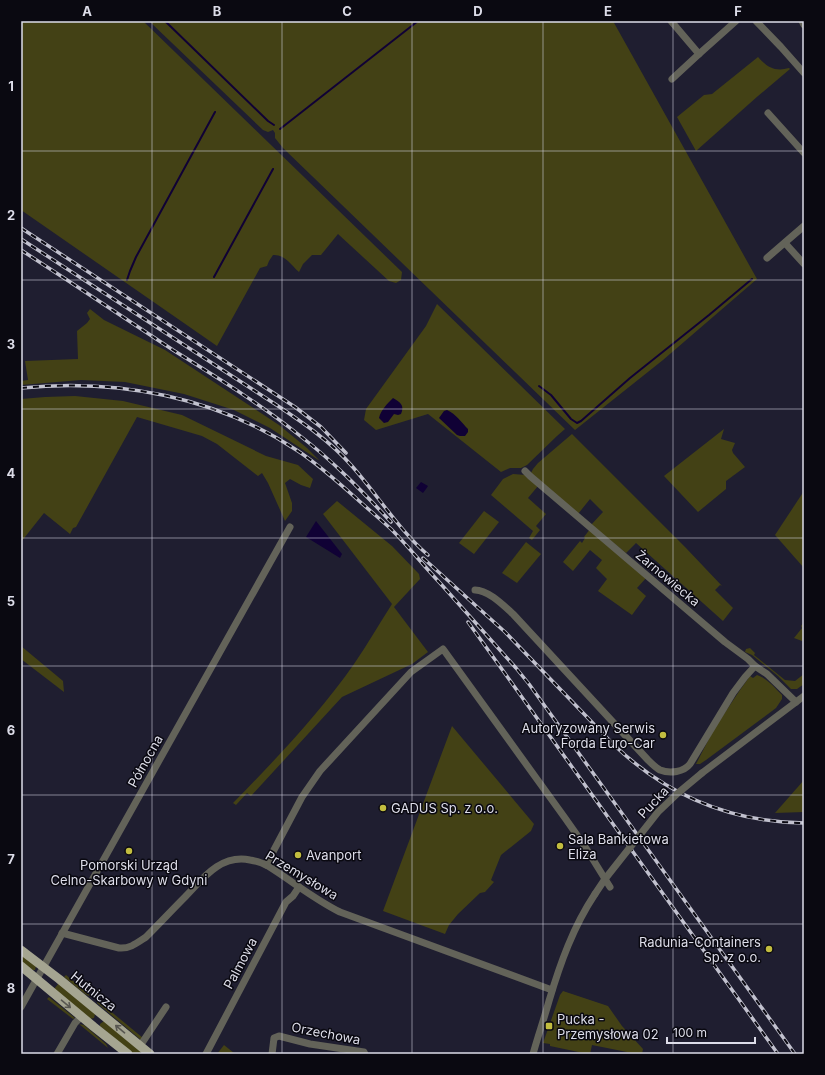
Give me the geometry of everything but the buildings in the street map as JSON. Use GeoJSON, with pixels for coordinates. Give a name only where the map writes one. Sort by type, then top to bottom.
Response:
{"type":"FeatureCollection","features":[{"type":"Feature","properties":{"kind":"main road","name":"Hutnicza"},"geometry":{"type":"LineString","coordinates":[[21,950],[43,966],[150,1054]]}},
{"type":"Feature","properties":{"kind":"main road"},"geometry":{"type":"LineString","coordinates":[[21,966],[81,1017],[128,1054]]}},
{"type":"Feature","properties":{"kind":"main road"},"geometry":{"type":"LineString","coordinates":[[94,1027],[103,1015]]}},
{"type":"Feature","properties":{"kind":"street"},"geometry":{"type":"LineString","coordinates":[[671,21],[699,54]]}},
{"type":"Feature","properties":{"kind":"street"},"geometry":{"type":"LineString","coordinates":[[672,79],[736,21]]}},
{"type":"Feature","properties":{"kind":"street"},"geometry":{"type":"LineString","coordinates":[[756,21],[804,73]]}},
{"type":"Feature","properties":{"kind":"street"},"geometry":{"type":"LineString","coordinates":[[802,21],[804,25]]}},
{"type":"Feature","properties":{"kind":"street"},"geometry":{"type":"LineString","coordinates":[[768,113],[804,153]]}},
{"type":"Feature","properties":{"kind":"street"},"geometry":{"type":"LineString","coordinates":[[767,258],[804,226]]}},
{"type":"Feature","properties":{"kind":"street"},"geometry":{"type":"LineString","coordinates":[[785,243],[804,264]]}},
{"type":"Feature","properties":{"kind":"street","name":"Żarnowiecka"},"geometry":{"type":"LineString","coordinates":[[525,471],[725,642],[767,674],[796,702]]}},
{"type":"Feature","properties":{"kind":"street","name":"Północna"},"geometry":{"type":"LineString","coordinates":[[21,1007],[290,526]]}},
{"type":"Feature","properties":{"kind":"street","name":"Pucka"},"geometry":{"type":"LineString","coordinates":[[475,590],[484,591],[520,620],[648,760],[656,768],[664,771],[671,772],[684,770],[688,767],[694,760],[745,677],[755,666]]}},
{"type":"Feature","properties":{"kind":"street"},"geometry":{"type":"LineString","coordinates":[[266,865],[302,797],[320,771],[411,672],[443,649],[584,845],[610,887]]}},
{"type":"Feature","properties":{"kind":"street","name":"Pucka"},"geometry":{"type":"LineString","coordinates":[[533,1054],[552,990],[572,937],[586,907],[605,879],[658,812],[678,793],[702,773],[804,696]]}},
{"type":"Feature","properties":{"kind":"street","name":"Przemysłowa"},"geometry":{"type":"LineString","coordinates":[[62,933],[110,946],[129,948],[146,937],[216,866],[230,860],[246,859],[266,865],[340,912],[552,990]]}},
{"type":"Feature","properties":{"kind":"street","name":"Palmowa"},"geometry":{"type":"LineString","coordinates":[[206,1054],[286,902],[293,896],[299,887]]}},
{"type":"Feature","properties":{"kind":"street"},"geometry":{"type":"LineString","coordinates":[[140,1046],[166,1007]]}},
{"type":"Feature","properties":{"kind":"street"},"geometry":{"type":"LineString","coordinates":[[57,1054],[75,1023],[81,1017]]}},
{"type":"Feature","properties":{"kind":"street","name":"Orzechowa"},"geometry":{"type":"LineString","coordinates":[[272,1054],[274,1038],[279,1036],[310,1044],[364,1052],[365,1054]]}},
{"type":"Feature","properties":{"kind":"shaded area"},"geometry":{"type":"Polygon","coordinates":[[[21,21],[143,21],[402,272],[401,280],[396,283],[389,281],[338,234],[321,255],[312,255],[303,264],[299,272],[288,260],[281,256],[273,255],[267,266],[260,268],[217,346],[21,210],[21,21]]]}},
{"type":"Feature","properties":{"kind":"shaded area"},"geometry":{"type":"Polygon","coordinates":[[[149,21],[613,21],[757,279],[663,360],[575,430],[283,148],[275,138],[275,133],[273,130],[268,132],[263,130],[149,21]]]}},
{"type":"Feature","properties":{"kind":"shaded area"},"geometry":{"type":"Polygon","coordinates":[[[758,57],[772,68],[790,69],[696,151],[677,117],[704,95],[712,94],[758,57]]]}},
{"type":"Feature","properties":{"kind":"shaded area"},"geometry":{"type":"Polygon","coordinates":[[[437,304],[565,429],[527,465],[521,468],[510,468],[501,472],[428,414],[376,430],[364,420],[366,409],[426,326],[437,304]]]}},
{"type":"Feature","properties":{"kind":"shaded area"},"geometry":{"type":"Polygon","coordinates":[[[90,309],[104,320],[165,350],[279,425],[320,461],[270,428],[234,410],[184,394],[125,382],[81,380],[21,385],[21,381],[28,380],[25,361],[78,359],[77,331],[90,319],[87,313],[90,309]]]}},
{"type":"Feature","properties":{"kind":"shaded area"},"geometry":{"type":"Polygon","coordinates":[[[75,396],[123,401],[182,415],[266,456],[298,465],[313,479],[310,488],[290,479],[285,483],[292,503],[292,511],[285,521],[262,473],[258,476],[217,444],[202,436],[137,417],[76,527],[73,528],[70,534],[44,513],[21,542],[21,399],[75,396]]]}},
{"type":"Feature","properties":{"kind":"shaded area"},"geometry":{"type":"Polygon","coordinates":[[[393,398],[402,406],[401,414],[394,414],[388,422],[384,423],[379,418],[380,415],[384,407],[393,398]]]}},
{"type":"Feature","properties":{"kind":"shaded area"},"geometry":{"type":"Polygon","coordinates":[[[447,410],[456,416],[468,429],[465,436],[457,435],[439,418],[444,411],[447,410]]]}},
{"type":"Feature","properties":{"kind":"shaded area"},"geometry":{"type":"Polygon","coordinates":[[[724,429],[721,439],[735,443],[732,450],[733,453],[745,467],[726,481],[726,489],[698,512],[664,476],[724,429]]]}},
{"type":"Feature","properties":{"kind":"shaded area"},"geometry":{"type":"Polygon","coordinates":[[[572,434],[722,586],[720,585],[715,590],[733,608],[723,621],[636,543],[626,553],[591,525],[603,512],[590,499],[578,514],[531,473],[538,463],[572,434]]]}},
{"type":"Feature","properties":{"kind":"shaded area"},"geometry":{"type":"Polygon","coordinates":[[[513,474],[526,475],[538,486],[528,498],[546,514],[536,526],[540,530],[532,540],[529,538],[533,531],[491,495],[503,479],[513,474]]]}},
{"type":"Feature","properties":{"kind":"shaded area"},"geometry":{"type":"Polygon","coordinates":[[[421,482],[428,486],[423,493],[416,488],[421,482]]]}},
{"type":"Feature","properties":{"kind":"shaded area"},"geometry":{"type":"Polygon","coordinates":[[[804,491],[804,568],[775,535],[804,491]]]}},
{"type":"Feature","properties":{"kind":"shaded area"},"geometry":{"type":"Polygon","coordinates":[[[337,501],[392,546],[419,574],[420,579],[394,607],[428,652],[412,664],[342,697],[251,796],[247,793],[236,805],[233,803],[296,736],[341,683],[392,604],[323,514],[337,501]]]}},
{"type":"Feature","properties":{"kind":"shaded area"},"geometry":{"type":"Polygon","coordinates":[[[484,511],[499,522],[474,554],[459,543],[484,511]]]}},
{"type":"Feature","properties":{"kind":"shaded area"},"geometry":{"type":"Polygon","coordinates":[[[316,521],[342,554],[340,558],[306,537],[316,521]]]}},
{"type":"Feature","properties":{"kind":"shaded area"},"geometry":{"type":"Polygon","coordinates":[[[590,529],[647,577],[637,588],[646,596],[632,615],[598,591],[607,579],[596,568],[602,560],[590,550],[573,571],[563,562],[580,541],[582,543],[585,538],[584,537],[590,529]]]}},
{"type":"Feature","properties":{"kind":"shaded area"},"geometry":{"type":"Polygon","coordinates":[[[526,542],[541,554],[517,583],[502,573],[526,542]]]}},
{"type":"Feature","properties":{"kind":"shaded area"},"geometry":{"type":"Polygon","coordinates":[[[804,622],[804,638],[802,641],[794,638],[802,628],[801,626],[804,622]]]}},
{"type":"Feature","properties":{"kind":"shaded area"},"geometry":{"type":"Polygon","coordinates":[[[21,646],[63,681],[64,692],[21,659],[21,646]]]}},
{"type":"Feature","properties":{"kind":"shaded area"},"geometry":{"type":"Polygon","coordinates":[[[750,648],[755,653],[754,655],[785,680],[795,681],[804,674],[804,684],[797,689],[791,689],[778,676],[752,655],[745,652],[746,649],[750,648]]]}},
{"type":"Feature","properties":{"kind":"shaded area"},"geometry":{"type":"Polygon","coordinates":[[[757,675],[761,676],[774,686],[782,695],[782,699],[776,708],[706,760],[700,764],[696,764],[714,729],[740,690],[750,676],[753,678],[757,675]]]}},
{"type":"Feature","properties":{"kind":"shaded area"},"geometry":{"type":"Polygon","coordinates":[[[452,726],[534,824],[531,831],[501,855],[491,880],[494,882],[485,892],[480,893],[458,914],[449,925],[445,934],[383,911],[452,726]]]}},
{"type":"Feature","properties":{"kind":"shaded area"},"geometry":{"type":"Polygon","coordinates":[[[804,780],[804,812],[775,813],[804,780]]]}},
{"type":"Feature","properties":{"kind":"shaded area"},"geometry":{"type":"Polygon","coordinates":[[[21,954],[36,966],[35,970],[21,962],[21,954]]]}},
{"type":"Feature","properties":{"kind":"shaded area"},"geometry":{"type":"Polygon","coordinates":[[[66,975],[90,995],[85,994],[64,977],[66,975]]]}},
{"type":"Feature","properties":{"kind":"shaded area"},"geometry":{"type":"Polygon","coordinates":[[[59,983],[95,1014],[94,1018],[90,1019],[54,989],[59,983]]]}},
{"type":"Feature","properties":{"kind":"shaded area"},"geometry":{"type":"Polygon","coordinates":[[[563,991],[608,1006],[622,1026],[643,1049],[642,1054],[592,1045],[590,1054],[588,1054],[550,1046],[550,1044],[543,1043],[560,995],[563,991]]]}},
{"type":"Feature","properties":{"kind":"shaded area"},"geometry":{"type":"Polygon","coordinates":[[[49,997],[75,1018],[73,1019],[47,999],[49,997]]]}},
{"type":"Feature","properties":{"kind":"shaded area"},"geometry":{"type":"Polygon","coordinates":[[[97,1000],[143,1038],[141,1040],[97,1003],[97,1000]]]}},
{"type":"Feature","properties":{"kind":"shaded area"},"geometry":{"type":"Polygon","coordinates":[[[104,1021],[144,1054],[133,1054],[100,1026],[100,1024],[104,1021]]]}},
{"type":"Feature","properties":{"kind":"shaded area"},"geometry":{"type":"Polygon","coordinates":[[[79,1024],[84,1025],[106,1044],[108,1048],[79,1024]]]}},
{"type":"Feature","properties":{"kind":"shaded area"},"geometry":{"type":"Polygon","coordinates":[[[224,1045],[234,1053],[217,1054],[224,1045]]]}},
{"type":"Feature","properties":{"kind":"waterway"},"geometry":{"type":"LineString","coordinates":[[165,21],[268,121],[274,125]]}},
{"type":"Feature","properties":{"kind":"waterway"},"geometry":{"type":"LineString","coordinates":[[280,129],[418,21]]}},
{"type":"Feature","properties":{"kind":"waterway"},"geometry":{"type":"LineString","coordinates":[[127,280],[136,257],[215,112]]}},
{"type":"Feature","properties":{"kind":"waterway"},"geometry":{"type":"LineString","coordinates":[[214,277],[273,169]]}},
{"type":"Feature","properties":{"kind":"waterway"},"geometry":{"type":"LineString","coordinates":[[539,386],[551,395],[571,419],[577,423],[581,421],[630,378],[752,279]]}},
{"type":"Feature","properties":{"kind":"railway"},"geometry":{"type":"LineString","coordinates":[[21,228],[295,407],[321,427],[346,453]]}},
{"type":"Feature","properties":{"kind":"railway"},"geometry":{"type":"LineString","coordinates":[[21,239],[275,404],[315,432],[343,456],[361,476],[397,523],[428,555]]}},
{"type":"Feature","properties":{"kind":"railway"},"geometry":{"type":"LineString","coordinates":[[21,250],[284,423],[312,445],[335,466],[391,522]]}},
{"type":"Feature","properties":{"kind":"railway"},"geometry":{"type":"LineString","coordinates":[[21,388],[93,386],[129,389],[200,405],[234,417],[267,432],[306,456],[336,480],[397,535],[529,684],[795,1054]]}},
{"type":"Feature","properties":{"kind":"railway"},"geometry":{"type":"LineString","coordinates":[[423,558],[505,632],[613,744],[633,762],[655,778],[677,791],[725,811],[777,821],[804,823]]}},
{"type":"Feature","properties":{"kind":"railway"},"geometry":{"type":"LineString","coordinates":[[468,622],[778,1054]]}},
{"type":"Feature","properties":{"kind":"place","name":"Autoryzowany Serwis Forda Euro-Car"},"geometry":{"type":"Point","coordinates":[663,735]}},
{"type":"Feature","properties":{"kind":"place","name":"GADUS Sp. z o.o."},"geometry":{"type":"Point","coordinates":[383,808]}},
{"type":"Feature","properties":{"kind":"place","name":"Sala Bankietowa Eliza"},"geometry":{"type":"Point","coordinates":[560,846]}},
{"type":"Feature","properties":{"kind":"place","name":"Pomorski Urząd Celno-Skarbowy w Gdyni"},"geometry":{"type":"Point","coordinates":[129,851]}},
{"type":"Feature","properties":{"kind":"place","name":"Avanport"},"geometry":{"type":"Point","coordinates":[298,855]}},
{"type":"Feature","properties":{"kind":"place","name":"Radunia-Containers Sp. z o.o."},"geometry":{"type":"Point","coordinates":[769,949]}},
{"type":"Feature","properties":{"kind":"place","name":"Pucka - Przemysłowa 02"},"geometry":{"type":"Point","coordinates":[549,1026]}}]}
